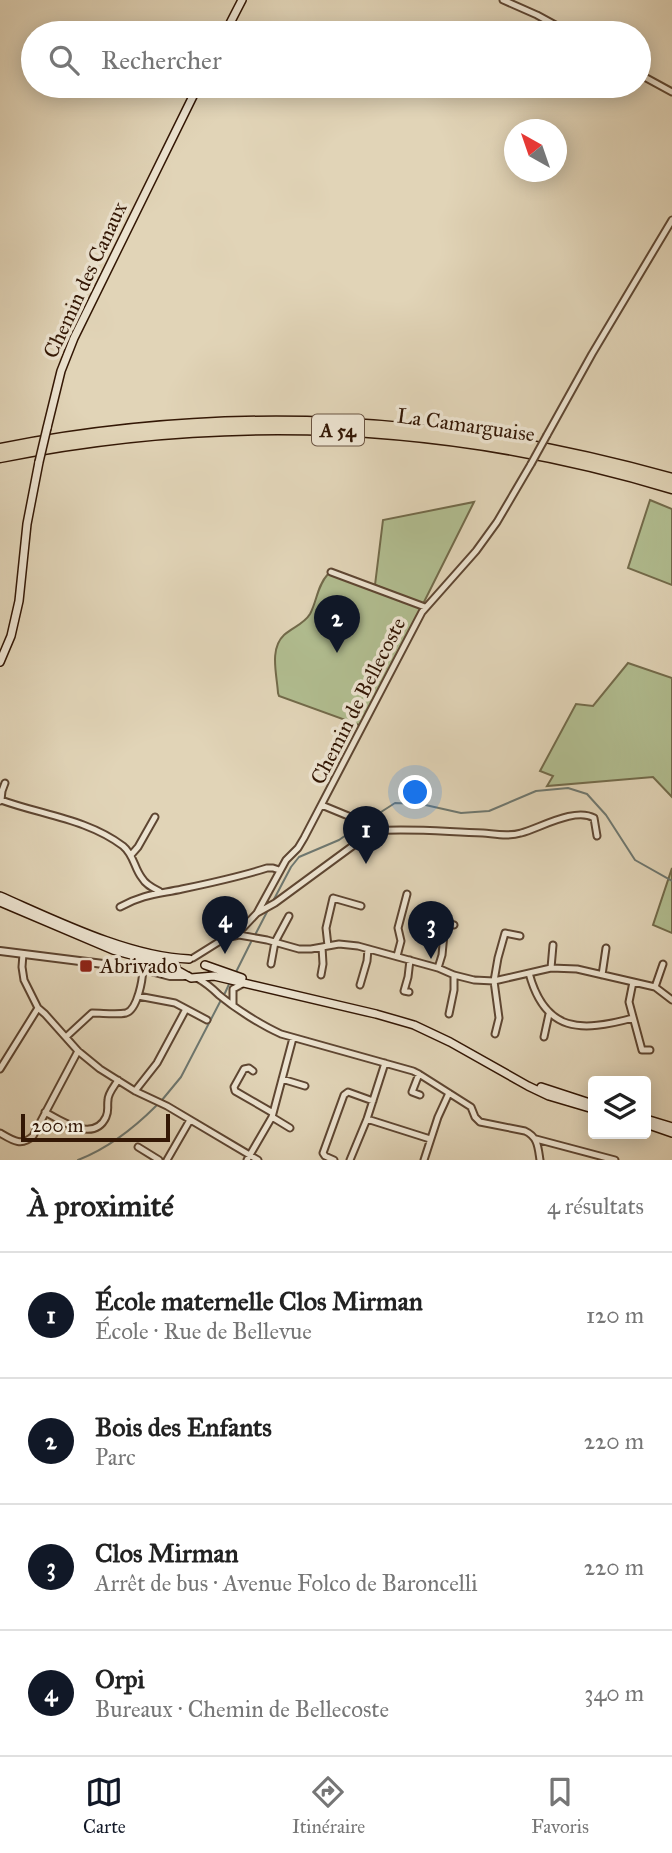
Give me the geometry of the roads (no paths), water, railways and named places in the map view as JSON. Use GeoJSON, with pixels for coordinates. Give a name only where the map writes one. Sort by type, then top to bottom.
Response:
{"type":"FeatureCollection","features":[{"type":"Feature","properties":{"kind":"highway","name":"La Camarguaise"},"geometry":{"type":"LineString","coordinates":[[0,449],[68,437],[169,425],[264,421],[343,422],[439,430],[556,449],[672,479]]}},
{"type":"Feature","properties":{"kind":"highway","name":"La Camarguaise"},"geometry":{"type":"LineString","coordinates":[[0,457],[69,445],[225,429],[375,432],[465,442],[555,457],[672,488]]}},
{"type":"Feature","properties":{"kind":"highway"},"geometry":{"type":"LineString","coordinates":[[615,472],[660,488]]}},
{"type":"Feature","properties":{"kind":"main road"},"geometry":{"type":"LineString","coordinates":[[231,21],[242,0]]}},
{"type":"Feature","properties":{"kind":"main road","name":"Chemin des Canaux"},"geometry":{"type":"LineString","coordinates":[[0,662],[11,636],[19,601],[27,524],[61,371],[74,338],[192,98]]}},
{"type":"Feature","properties":{"kind":"main road"},"geometry":{"type":"LineString","coordinates":[[0,896],[97,937],[169,958],[189,959],[255,982],[347,1003],[414,1023],[518,1077],[588,1105]]}},
{"type":"Feature","properties":{"kind":"main road"},"geometry":{"type":"LineString","coordinates":[[0,902],[113,950],[168,964],[195,975],[244,983],[414,1025],[549,1096],[588,1106]]}},
{"type":"Feature","properties":{"kind":"main road"},"geometry":{"type":"LineString","coordinates":[[163,973],[189,959]]}},
{"type":"Feature","properties":{"kind":"main road"},"geometry":{"type":"LineString","coordinates":[[189,959],[195,975]]}},
{"type":"Feature","properties":{"kind":"main road"},"geometry":{"type":"LineString","coordinates":[[195,975],[204,973],[205,965]]}},
{"type":"Feature","properties":{"kind":"main road"},"geometry":{"type":"LineString","coordinates":[[651,1123],[670,1128]]}},
{"type":"Feature","properties":{"kind":"street"},"geometry":{"type":"LineString","coordinates":[[503,0],[548,21]]}},
{"type":"Feature","properties":{"kind":"street"},"geometry":{"type":"LineString","coordinates":[[651,81],[672,92]]}},
{"type":"Feature","properties":{"kind":"street","name":"Chemin de Bellecoste"},"geometry":{"type":"LineString","coordinates":[[239,936],[240,931],[257,913],[279,870],[304,838],[425,607],[476,551],[497,522],[672,220]]}},
{"type":"Feature","properties":{"kind":"street"},"geometry":{"type":"LineString","coordinates":[[331,572],[425,607]]}},
{"type":"Feature","properties":{"kind":"street"},"geometry":{"type":"LineString","coordinates":[[5,783],[1,801],[87,826],[110,837],[131,855],[141,877],[148,885],[159,891]]}},
{"type":"Feature","properties":{"kind":"street"},"geometry":{"type":"LineString","coordinates":[[321,807],[358,820],[373,831]]}},
{"type":"Feature","properties":{"kind":"street"},"geometry":{"type":"LineString","coordinates":[[257,913],[267,909],[373,831],[518,834],[582,814],[594,818],[597,836]]}},
{"type":"Feature","properties":{"kind":"street"},"geometry":{"type":"LineString","coordinates":[[131,855],[155,817]]}},
{"type":"Feature","properties":{"kind":"street"},"geometry":{"type":"LineString","coordinates":[[120,906],[159,891],[227,879],[267,868],[279,870]]}},
{"type":"Feature","properties":{"kind":"street"},"geometry":{"type":"LineString","coordinates":[[397,956],[401,941],[398,928],[407,894]]}},
{"type":"Feature","properties":{"kind":"street"},"geometry":{"type":"LineString","coordinates":[[321,975],[326,928],[333,898],[361,906]]}},
{"type":"Feature","properties":{"kind":"street"},"geometry":{"type":"LineString","coordinates":[[271,964],[275,942],[289,916]]}},
{"type":"Feature","properties":{"kind":"street"},"geometry":{"type":"LineString","coordinates":[[438,968],[445,923],[454,925]]}},
{"type":"Feature","properties":{"kind":"street"},"geometry":{"type":"LineString","coordinates":[[495,1034],[499,1018],[494,981],[498,958],[505,933],[520,936]]}},
{"type":"Feature","properties":{"kind":"street"},"geometry":{"type":"LineString","coordinates":[[189,959],[225,938],[239,936],[299,948],[339,944],[368,948],[474,980],[494,981],[551,968],[577,969],[655,987],[672,1000]]}},
{"type":"Feature","properties":{"kind":"street"},"geometry":{"type":"LineString","coordinates":[[205,965],[213,944]]}},
{"type":"Feature","properties":{"kind":"street"},"geometry":{"type":"LineString","coordinates":[[551,968],[553,945]]}},
{"type":"Feature","properties":{"kind":"street"},"geometry":{"type":"LineString","coordinates":[[360,985],[368,948]]}},
{"type":"Feature","properties":{"kind":"street"},"geometry":{"type":"LineString","coordinates":[[602,975],[606,948]]}},
{"type":"Feature","properties":{"kind":"street"},"geometry":{"type":"LineString","coordinates":[[0,951],[175,976],[195,975],[268,1028],[293,1038],[419,1074],[471,1107],[480,1122],[532,1134],[536,1139],[540,1160]]}},
{"type":"Feature","properties":{"kind":"street"},"geometry":{"type":"LineString","coordinates":[[23,954],[24,980],[37,1008],[78,1051],[135,1091],[167,1106],[248,1158],[258,1160]]}},
{"type":"Feature","properties":{"kind":"street"},"geometry":{"type":"LineString","coordinates":[[66,1037],[92,1013],[115,1014],[132,1010],[143,970],[139,957]]}},
{"type":"Feature","properties":{"kind":"street"},"geometry":{"type":"LineString","coordinates":[[409,992],[404,991],[410,960]]}},
{"type":"Feature","properties":{"kind":"street"},"geometry":{"type":"LineString","coordinates":[[655,987],[663,964]]}},
{"type":"Feature","properties":{"kind":"street"},"geometry":{"type":"LineString","coordinates":[[529,973],[538,997],[549,1014],[563,1021],[592,1027],[633,1018]]}},
{"type":"Feature","properties":{"kind":"street"},"geometry":{"type":"LineString","coordinates":[[195,975],[215,990]]}},
{"type":"Feature","properties":{"kind":"street"},"geometry":{"type":"LineString","coordinates":[[449,1014],[454,975]]}},
{"type":"Feature","properties":{"kind":"street"},"geometry":{"type":"LineString","coordinates":[[633,982],[629,1002],[642,1050],[650,1050]]}},
{"type":"Feature","properties":{"kind":"street"},"geometry":{"type":"LineString","coordinates":[[233,1004],[233,989],[244,983]]}},
{"type":"Feature","properties":{"kind":"street"},"geometry":{"type":"LineString","coordinates":[[138,996],[169,1001],[207,1020]]}},
{"type":"Feature","properties":{"kind":"street"},"geometry":{"type":"LineString","coordinates":[[0,1069],[37,1008]]}},
{"type":"Feature","properties":{"kind":"street"},"geometry":{"type":"LineString","coordinates":[[135,1091],[158,1063],[186,1009]]}},
{"type":"Feature","properties":{"kind":"street"},"geometry":{"type":"LineString","coordinates":[[544,1037],[549,1014]]}},
{"type":"Feature","properties":{"kind":"street"},"geometry":{"type":"LineString","coordinates":[[248,1158],[272,1115],[293,1038]]}},
{"type":"Feature","properties":{"kind":"street"},"geometry":{"type":"LineString","coordinates":[[0,1133],[15,1142],[28,1140],[33,1136],[78,1051]]}},
{"type":"Feature","properties":{"kind":"street"},"geometry":{"type":"LineString","coordinates":[[350,1160],[385,1063]]}},
{"type":"Feature","properties":{"kind":"street"},"geometry":{"type":"LineString","coordinates":[[253,1071],[244,1069],[234,1087],[235,1091],[290,1128]]}},
{"type":"Feature","properties":{"kind":"street"},"geometry":{"type":"LineString","coordinates":[[419,1074],[412,1092],[420,1095]]}},
{"type":"Feature","properties":{"kind":"street"},"geometry":{"type":"LineString","coordinates":[[282,1079],[304,1087]]}},
{"type":"Feature","properties":{"kind":"street"},"geometry":{"type":"LineString","coordinates":[[45,1112],[73,1128],[96,1128],[108,1114],[107,1097],[118,1080]]}},
{"type":"Feature","properties":{"kind":"street"},"geometry":{"type":"LineString","coordinates":[[334,1160],[323,1153],[344,1094],[348,1092],[373,1101]]}},
{"type":"Feature","properties":{"kind":"street"},"geometry":{"type":"LineString","coordinates":[[424,1160],[449,1093]]}},
{"type":"Feature","properties":{"kind":"street"},"geometry":{"type":"LineString","coordinates":[[367,1119],[430,1139]]}},
{"type":"Feature","properties":{"kind":"street"},"geometry":{"type":"LineString","coordinates":[[167,1160],[190,1120]]}},
{"type":"Feature","properties":{"kind":"street"},"geometry":{"type":"LineString","coordinates":[[536,1139],[615,1160]]}},
{"type":"Feature","properties":{"kind":"street"},"geometry":{"type":"LineString","coordinates":[[138,1147],[159,1160]]}},
{"type":"Feature","properties":{"kind":"waterway"},"geometry":{"type":"LineString","coordinates":[[367,821],[395,803],[421,804],[461,813],[489,811],[536,791],[568,788],[587,794],[606,815],[635,860],[672,881]]}},
{"type":"Feature","properties":{"kind":"waterway"},"geometry":{"type":"LineString","coordinates":[[272,903],[299,857],[339,840],[359,826]]}},
{"type":"Feature","properties":{"kind":"waterway"},"geometry":{"type":"LineString","coordinates":[[255,935],[269,908]]}},
{"type":"Feature","properties":{"kind":"waterway"},"geometry":{"type":"LineString","coordinates":[[236,972],[251,942]]}},
{"type":"Feature","properties":{"kind":"waterway"},"geometry":{"type":"LineString","coordinates":[[225,993],[230,982]]}},
{"type":"Feature","properties":{"kind":"waterway"},"geometry":{"type":"LineString","coordinates":[[162,1100],[181,1077],[221,1000]]}},
{"type":"Feature","properties":{"kind":"waterway"},"geometry":{"type":"LineString","coordinates":[[78,1160],[120,1137],[156,1106]]}},
{"type":"Feature","properties":{"kind":"place","name":"Bois des Enfants"},"geometry":{"type":"Point","coordinates":[337,653]}},
{"type":"Feature","properties":{"kind":"place","name":"École maternelle Clos Mirman"},"geometry":{"type":"Point","coordinates":[366,864]}},
{"type":"Feature","properties":{"kind":"place","name":"Orpi"},"geometry":{"type":"Point","coordinates":[225,954]}},
{"type":"Feature","properties":{"kind":"place","name":"Clos Mirman"},"geometry":{"type":"Point","coordinates":[431,959]}},
{"type":"Feature","properties":{"kind":"place","name":"Abrivado"},"geometry":{"type":"Point","coordinates":[86,966]}}]}
